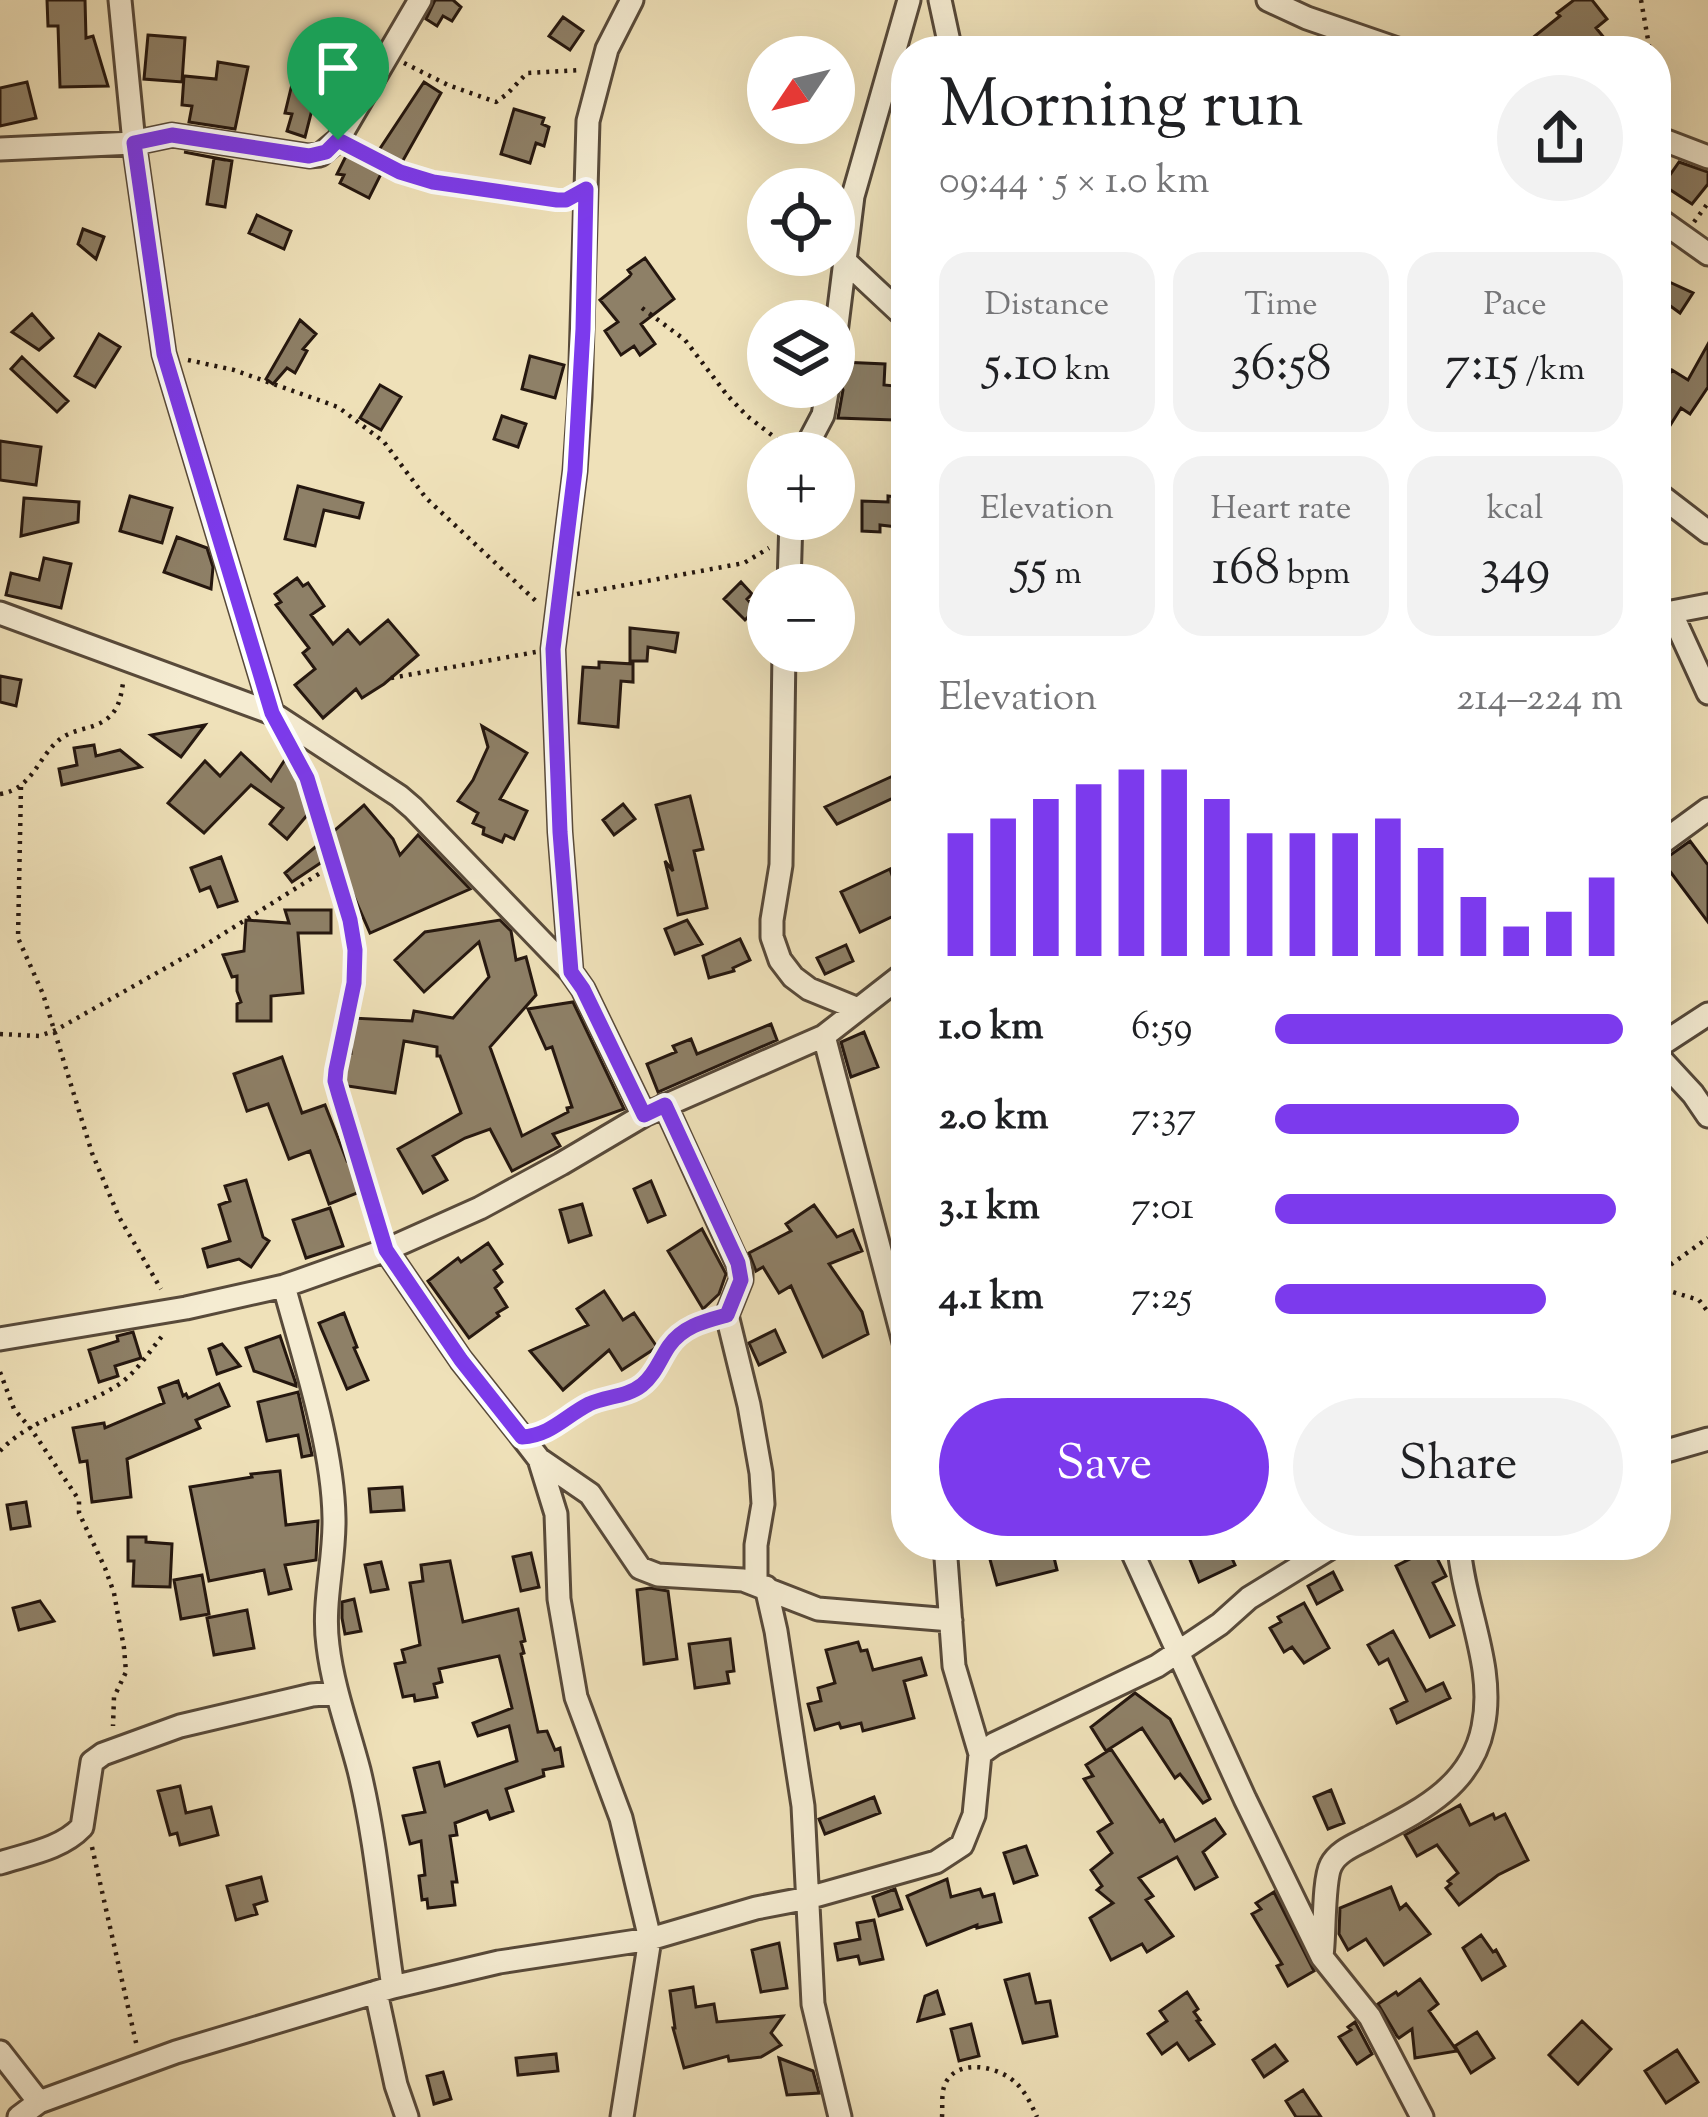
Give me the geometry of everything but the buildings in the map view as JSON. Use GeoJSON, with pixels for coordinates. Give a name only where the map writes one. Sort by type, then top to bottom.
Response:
{"type":"FeatureCollection","features":[{"type":"Feature","properties":{"kind":"street"},"geometry":{"type":"LineString","coordinates":[[120,0],[134,143],[164,354],[272,713]]}},
{"type":"Feature","properties":{"kind":"street"},"geometry":{"type":"LineString","coordinates":[[0,149],[134,143],[172,135],[309,156],[326,152],[338,140],[420,0]]}},
{"type":"Feature","properties":{"kind":"street"},"geometry":{"type":"LineString","coordinates":[[571,972],[560,832],[554,638],[580,397],[588,121],[608,49],[632,0]]}},
{"type":"Feature","properties":{"kind":"street"},"geometry":{"type":"LineString","coordinates":[[898,36],[908,0]]}},
{"type":"Feature","properties":{"kind":"street"},"geometry":{"type":"LineString","coordinates":[[940,0],[948,36]]}},
{"type":"Feature","properties":{"kind":"street"},"geometry":{"type":"LineString","coordinates":[[1268,0],[1359,36]]}},
{"type":"Feature","properties":{"kind":"street"},"geometry":{"type":"LineString","coordinates":[[855,189],[891,61]]}},
{"type":"Feature","properties":{"kind":"street"},"geometry":{"type":"LineString","coordinates":[[1671,143],[1708,157]]}},
{"type":"Feature","properties":{"kind":"street"},"geometry":{"type":"LineString","coordinates":[[1671,228],[1708,254]]}},
{"type":"Feature","properties":{"kind":"street"},"geometry":{"type":"LineString","coordinates":[[855,270],[891,304]]}},
{"type":"Feature","properties":{"kind":"street"},"geometry":{"type":"LineString","coordinates":[[1671,504],[1708,532]]}},
{"type":"Feature","properties":{"kind":"street"},"geometry":{"type":"LineString","coordinates":[[1671,612],[1708,604]]}},
{"type":"Feature","properties":{"kind":"street"},"geometry":{"type":"LineString","coordinates":[[0,613],[272,713],[413,808],[571,972],[644,1115]]}},
{"type":"Feature","properties":{"kind":"street"},"geometry":{"type":"LineString","coordinates":[[1671,628],[1708,693]]}},
{"type":"Feature","properties":{"kind":"street"},"geometry":{"type":"LineString","coordinates":[[783,672],[783,826],[772,937],[780,960],[793,977],[809,989],[858,1009]]}},
{"type":"Feature","properties":{"kind":"street"},"geometry":{"type":"LineString","coordinates":[[1671,836],[1708,809]]}},
{"type":"Feature","properties":{"kind":"street"},"geometry":{"type":"LineString","coordinates":[[0,1339],[284,1286],[386,1250],[480,1208],[644,1115],[824,1036],[891,984]]}},
{"type":"Feature","properties":{"kind":"street"},"geometry":{"type":"LineString","coordinates":[[1671,1040],[1708,1014]]}},
{"type":"Feature","properties":{"kind":"street"},"geometry":{"type":"LineString","coordinates":[[824,1036],[891,1293]]}},
{"type":"Feature","properties":{"kind":"street"},"geometry":{"type":"LineString","coordinates":[[1671,1068],[1708,1116]]}},
{"type":"Feature","properties":{"kind":"street"},"geometry":{"type":"LineString","coordinates":[[665,1105],[741,1271],[727,1315],[761,1473],[763,1504],[756,1545],[761,1585],[776,1630],[803,1806],[813,2004],[840,2117]]}},
{"type":"Feature","properties":{"kind":"street"},"geometry":{"type":"LineString","coordinates":[[386,1250],[461,1360],[539,1459],[590,1494],[640,1568],[658,1575],[761,1585],[818,1609],[951,1620]]}},
{"type":"Feature","properties":{"kind":"street"},"geometry":{"type":"LineString","coordinates":[[284,1286],[331,1480],[334,1521],[326,1621],[336,1693],[365,1802],[396,2085],[407,2117]]}},
{"type":"Feature","properties":{"kind":"street"},"geometry":{"type":"LineString","coordinates":[[1671,1450],[1708,1439]]}},
{"type":"Feature","properties":{"kind":"street"},"geometry":{"type":"LineString","coordinates":[[539,1459],[556,1514],[560,1599],[577,1697],[621,1818],[650,1939],[622,2117]]}},
{"type":"Feature","properties":{"kind":"street"},"geometry":{"type":"LineString","coordinates":[[19,2117],[39,2102],[141,2064],[385,1989],[499,1962],[650,1939],[936,1862],[962,1845],[974,1815],[980,1754],[958,1688],[946,1560]]}},
{"type":"Feature","properties":{"kind":"street"},"geometry":{"type":"LineString","coordinates":[[1137,1560],[1322,1957],[1370,2017],[1422,2117]]}},
{"type":"Feature","properties":{"kind":"street"},"geometry":{"type":"LineString","coordinates":[[980,1754],[1157,1666],[1311,1560]]}},
{"type":"Feature","properties":{"kind":"street"},"geometry":{"type":"LineString","coordinates":[[1322,1957],[1326,1880],[1332,1862],[1439,1798],[1461,1774],[1478,1744],[1486,1706],[1485,1681],[1461,1560]]}},
{"type":"Feature","properties":{"kind":"street"},"geometry":{"type":"LineString","coordinates":[[0,1863],[64,1842],[82,1827],[92,1762],[114,1750],[180,1726],[336,1693]]}},
{"type":"Feature","properties":{"kind":"street"},"geometry":{"type":"LineString","coordinates":[[0,2052],[39,2102]]}},
{"type":"Feature","properties":{"kind":"path"},"geometry":{"type":"LineString","coordinates":[[1641,0],[1647,36]]}},
{"type":"Feature","properties":{"kind":"path"},"geometry":{"type":"LineString","coordinates":[[388,55],[496,102],[527,73],[602,68]]}},
{"type":"Feature","properties":{"kind":"path"},"geometry":{"type":"LineString","coordinates":[[338,140],[400,172],[433,182],[557,200],[586,189]]}},
{"type":"Feature","properties":{"kind":"path"},"geometry":{"type":"LineString","coordinates":[[643,308],[685,340],[747,416],[769,432]]}},
{"type":"Feature","properties":{"kind":"path"},"geometry":{"type":"LineString","coordinates":[[164,354],[234,370],[338,407],[384,442],[426,498],[537,602],[554,638],[391,678]]}},
{"type":"Feature","properties":{"kind":"path"},"geometry":{"type":"LineString","coordinates":[[560,596],[744,562],[772,547]]}},
{"type":"Feature","properties":{"kind":"path"},"geometry":{"type":"LineString","coordinates":[[0,794],[21,787],[62,738],[111,716],[120,701],[126,659]]}},
{"type":"Feature","properties":{"kind":"path"},"geometry":{"type":"LineString","coordinates":[[290,744],[307,778],[355,950],[354,983],[335,1081],[386,1250]]}},
{"type":"Feature","properties":{"kind":"path"},"geometry":{"type":"LineString","coordinates":[[0,1451],[31,1429],[127,1379],[180,1309],[119,1216],[56,1030],[17,938],[21,787]]}},
{"type":"Feature","properties":{"kind":"path"},"geometry":{"type":"LineString","coordinates":[[0,1034],[39,1036],[56,1030],[333,865]]}},
{"type":"Feature","properties":{"kind":"path"},"geometry":{"type":"LineString","coordinates":[[1671,1264],[1708,1238]]}},
{"type":"Feature","properties":{"kind":"path"},"geometry":{"type":"LineString","coordinates":[[1671,1292],[1699,1300],[1708,1312]]}},
{"type":"Feature","properties":{"kind":"path"},"geometry":{"type":"LineString","coordinates":[[522,1437],[546,1433],[587,1405],[636,1389],[645,1383],[671,1342],[698,1323],[727,1315]]}},
{"type":"Feature","properties":{"kind":"path"},"geometry":{"type":"LineString","coordinates":[[0,1372],[14,1409],[79,1500],[79,1513],[113,1593],[126,1672],[114,1696],[114,1750]]}},
{"type":"Feature","properties":{"kind":"path"},"geometry":{"type":"LineString","coordinates":[[84,1813],[141,2064]]}},
{"type":"Feature","properties":{"kind":"path"},"geometry":{"type":"LineString","coordinates":[[942,2117],[948,2078],[979,2067],[1009,2076],[1037,2117]]}},
{"type":"Feature","properties":{"kind":"route"},"geometry":{"type":"LineString","coordinates":[[172,135],[309,156],[326,152],[338,140],[400,172],[433,182],[557,200],[586,189],[575,471],[553,649],[571,972],[644,1115],[665,1105],[738,1263],[741,1280],[727,1315],[698,1323],[671,1342],[645,1383],[587,1405],[536,1436],[522,1437],[461,1360],[386,1250],[335,1081],[354,983],[350,920],[307,778],[272,713],[164,354],[134,143],[172,135]]}}]}
